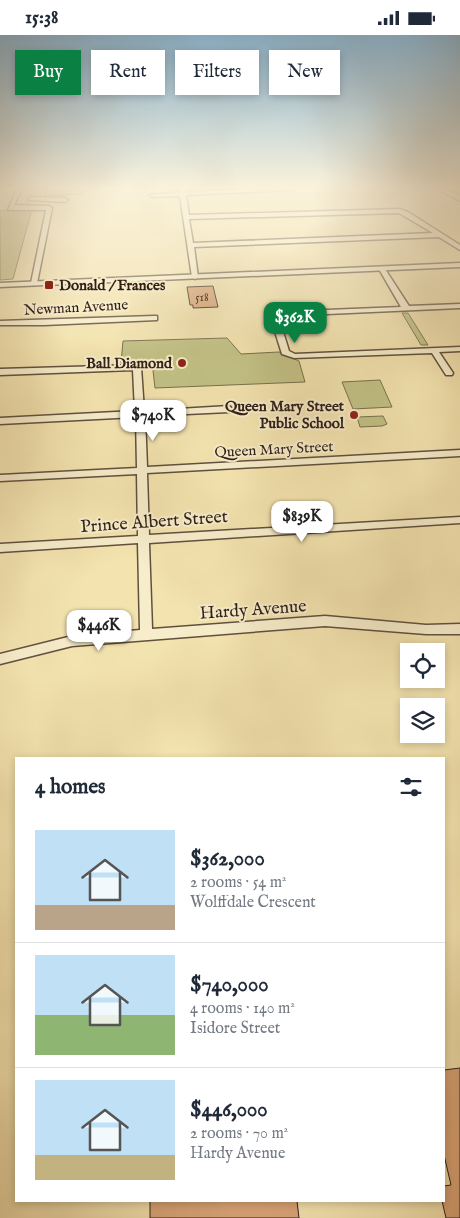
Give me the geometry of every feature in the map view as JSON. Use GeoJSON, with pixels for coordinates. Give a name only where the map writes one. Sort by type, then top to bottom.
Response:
{"type":"FeatureCollection","features":[{"type":"Feature","properties":{"kind":"street"},"geometry":{"type":"LineString","coordinates":[[34,283],[42,243]]}},
{"type":"Feature","properties":{"kind":"street"},"geometry":{"type":"LineString","coordinates":[[196,277],[191,245],[235,243]]}},
{"type":"Feature","properties":{"kind":"street"},"geometry":{"type":"LineString","coordinates":[[0,285],[460,265]]}},
{"type":"Feature","properties":{"kind":"street"},"geometry":{"type":"LineString","coordinates":[[382,269],[406,308]]}},
{"type":"Feature","properties":{"kind":"street"},"geometry":{"type":"LineString","coordinates":[[460,306],[280,315],[276,322],[285,352],[294,356],[460,349]]}},
{"type":"Feature","properties":{"kind":"street","name":"Newman Avenue"},"geometry":{"type":"LineString","coordinates":[[0,323],[154,318]]}},
{"type":"Feature","properties":{"kind":"street"},"geometry":{"type":"LineString","coordinates":[[434,350],[449,373]]}},
{"type":"Feature","properties":{"kind":"street"},"geometry":{"type":"LineString","coordinates":[[0,372],[137,367],[141,413],[146,635]]}},
{"type":"Feature","properties":{"kind":"street"},"geometry":{"type":"LineString","coordinates":[[0,421],[229,409]]}},
{"type":"Feature","properties":{"kind":"street","name":"Queen Mary Street"},"geometry":{"type":"LineString","coordinates":[[0,479],[460,453]]}},
{"type":"Feature","properties":{"kind":"street","name":"Prince Albert Street"},"geometry":{"type":"LineString","coordinates":[[0,548],[460,520]]}},
{"type":"Feature","properties":{"kind":"street","name":"Hardy Avenue"},"geometry":{"type":"LineString","coordinates":[[0,659],[49,646],[102,638],[325,621],[358,622],[433,630],[460,629]]}},
{"type":"Feature","properties":{"kind":"shaded area"},"geometry":{"type":"Polygon","coordinates":[[[0,243],[23,243],[13,279],[0,280],[0,243]]]}},
{"type":"Feature","properties":{"kind":"shaded area"},"geometry":{"type":"Polygon","coordinates":[[[402,313],[408,313],[428,345],[421,345],[402,313]]]}},
{"type":"Feature","properties":{"kind":"shaded area"},"geometry":{"type":"Polygon","coordinates":[[[227,338],[241,354],[279,352],[299,361],[305,382],[155,388],[152,362],[121,363],[123,341],[227,338]]]}},
{"type":"Feature","properties":{"kind":"shaded area"},"geometry":{"type":"Polygon","coordinates":[[[380,380],[392,407],[353,409],[342,382],[380,380]]]}},
{"type":"Feature","properties":{"kind":"shaded area"},"geometry":{"type":"Polygon","coordinates":[[[383,416],[387,424],[360,427],[357,417],[383,416]]]}},
{"type":"Feature","properties":{"kind":"building"},"geometry":{"type":"Polygon","coordinates":[[[213,286],[218,307],[193,308],[193,305],[190,305],[187,287],[213,286]]]}},
{"type":"Feature","properties":{"kind":"building"},"geometry":{"type":"Polygon","coordinates":[[[460,1068],[460,1218],[446,1218],[442,1202],[445,1202],[445,1186],[451,1185],[445,1159],[445,1070],[460,1068]]]}},
{"type":"Feature","properties":{"kind":"building"},"geometry":{"type":"Polygon","coordinates":[[[150,1202],[297,1202],[299,1218],[150,1218],[150,1202]]]}},
{"type":"Feature","properties":{"kind":"place","name":"Donald / Frances"},"geometry":{"type":"Point","coordinates":[49,285]}},
{"type":"Feature","properties":{"kind":"place","name":"Ball Diamond"},"geometry":{"type":"Point","coordinates":[182,363]}},
{"type":"Feature","properties":{"kind":"place","name":"Queen Mary Street Public School"},"geometry":{"type":"Point","coordinates":[354,415]}}]}
